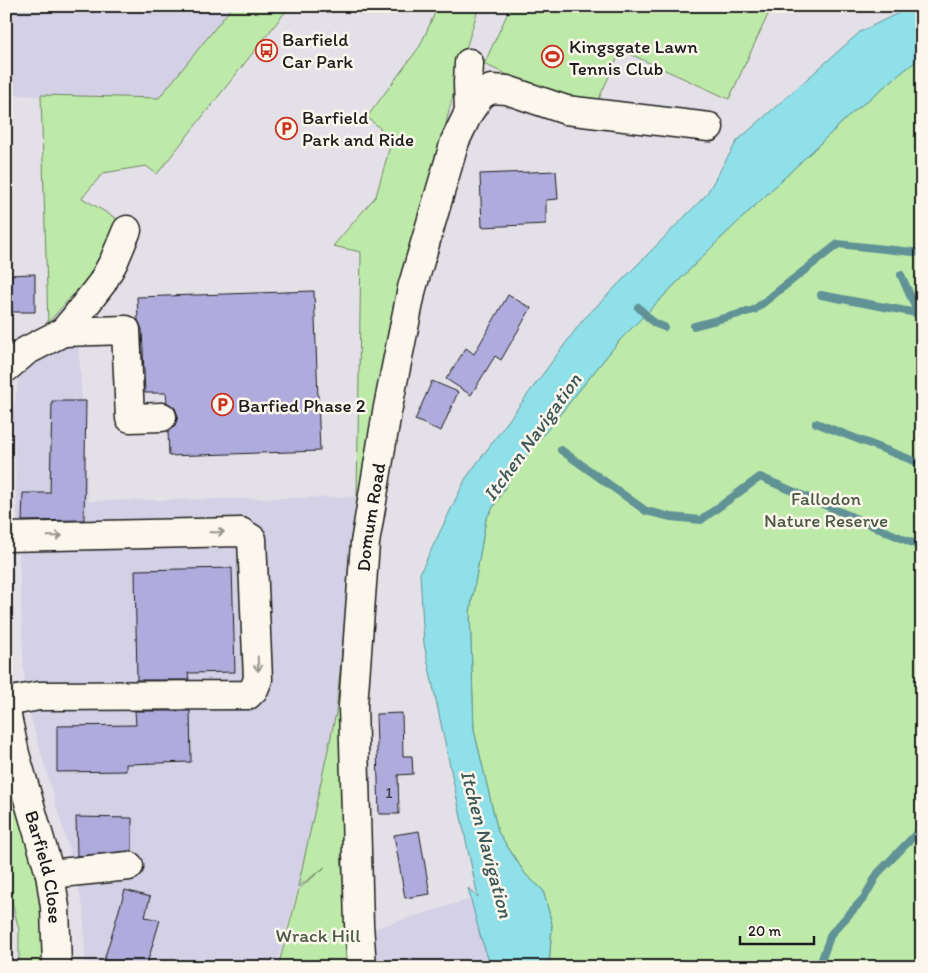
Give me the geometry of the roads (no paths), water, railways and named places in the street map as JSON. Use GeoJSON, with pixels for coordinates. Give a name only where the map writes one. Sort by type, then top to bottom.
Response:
{"type":"FeatureCollection","features":[{"type":"Feature","properties":{"kind":"street"},"geometry":{"type":"LineString","coordinates":[[469,63],[469,112]]}},
{"type":"Feature","properties":{"kind":"street","name":"Domum Road"},"geometry":{"type":"LineString","coordinates":[[362,967],[359,924],[354,706],[364,543],[384,428],[412,288],[455,141],[469,112],[481,95],[492,89],[507,90],[566,110],[710,127]]}},
{"type":"Feature","properties":{"kind":"street"},"geometry":{"type":"LineString","coordinates":[[6,368],[26,352],[63,332],[102,283],[127,230]]}},
{"type":"Feature","properties":{"kind":"street"},"geometry":{"type":"LineString","coordinates":[[63,332],[126,330],[130,418],[162,417]]}},
{"type":"Feature","properties":{"kind":"street"},"geometry":{"type":"LineString","coordinates":[[6,537],[241,532],[252,539],[258,678],[254,689],[248,695],[39,696],[6,702]]}},
{"type":"Feature","properties":{"kind":"street","name":"Barfield Close"},"geometry":{"type":"LineString","coordinates":[[6,712],[15,754],[50,874],[55,907],[57,967]]}},
{"type":"Feature","properties":{"kind":"street"},"geometry":{"type":"LineString","coordinates":[[50,874],[129,866]]}},
{"type":"Feature","properties":{"kind":"water","name":"Itchen Navigation"},"geometry":{"type":"Polygon","coordinates":[[[912,6],[922,6],[922,56],[852,113],[716,243],[620,340],[518,466],[486,519],[470,612],[474,730],[498,832],[526,875],[543,890],[552,924],[549,967],[491,967],[480,935],[468,888],[478,897],[424,644],[420,573],[466,478],[582,321],[706,195],[737,141],[860,32],[912,6]]]}},
{"type":"Feature","properties":{"kind":"waterway"},"geometry":{"type":"LineString","coordinates":[[694,326],[754,310],[838,244],[922,253]]}},
{"type":"Feature","properties":{"kind":"waterway"},"geometry":{"type":"LineString","coordinates":[[901,275],[918,313]]}},
{"type":"Feature","properties":{"kind":"waterway"},"geometry":{"type":"LineString","coordinates":[[821,295],[922,314]]}},
{"type":"Feature","properties":{"kind":"waterway"},"geometry":{"type":"LineString","coordinates":[[638,307],[654,323],[664,327]]}},
{"type":"Feature","properties":{"kind":"waterway"},"geometry":{"type":"LineString","coordinates":[[816,423],[922,464]]}},
{"type":"Feature","properties":{"kind":"waterway"},"geometry":{"type":"LineString","coordinates":[[561,450],[646,511],[671,517],[701,520],[760,477],[922,547]]}},
{"type":"Feature","properties":{"kind":"waterway"},"geometry":{"type":"LineString","coordinates":[[819,967],[831,934],[864,898],[878,873],[919,831],[922,825]]}},
{"type":"Feature","properties":{"kind":"place","name":"Barfield Car Park"},"geometry":{"type":"Point","coordinates":[266,50]}},
{"type":"Feature","properties":{"kind":"place","name":"Kingsgate Lawn Tennis Club"},"geometry":{"type":"Point","coordinates":[553,57]}},
{"type":"Feature","properties":{"kind":"place","name":"Barfield Park and Ride"},"geometry":{"type":"Point","coordinates":[286,128]}},
{"type":"Feature","properties":{"kind":"place","name":"Barfied Phase 2"},"geometry":{"type":"Point","coordinates":[222,405]}},
{"type":"Feature","properties":{"kind":"park label","name":"Fallodon Nature Reserve"},"geometry":{"type":"Point","coordinates":[826,509]}},
{"type":"Feature","properties":{"kind":"park label","name":"Wrack Hill"},"geometry":{"type":"Point","coordinates":[318,935]}}]}
